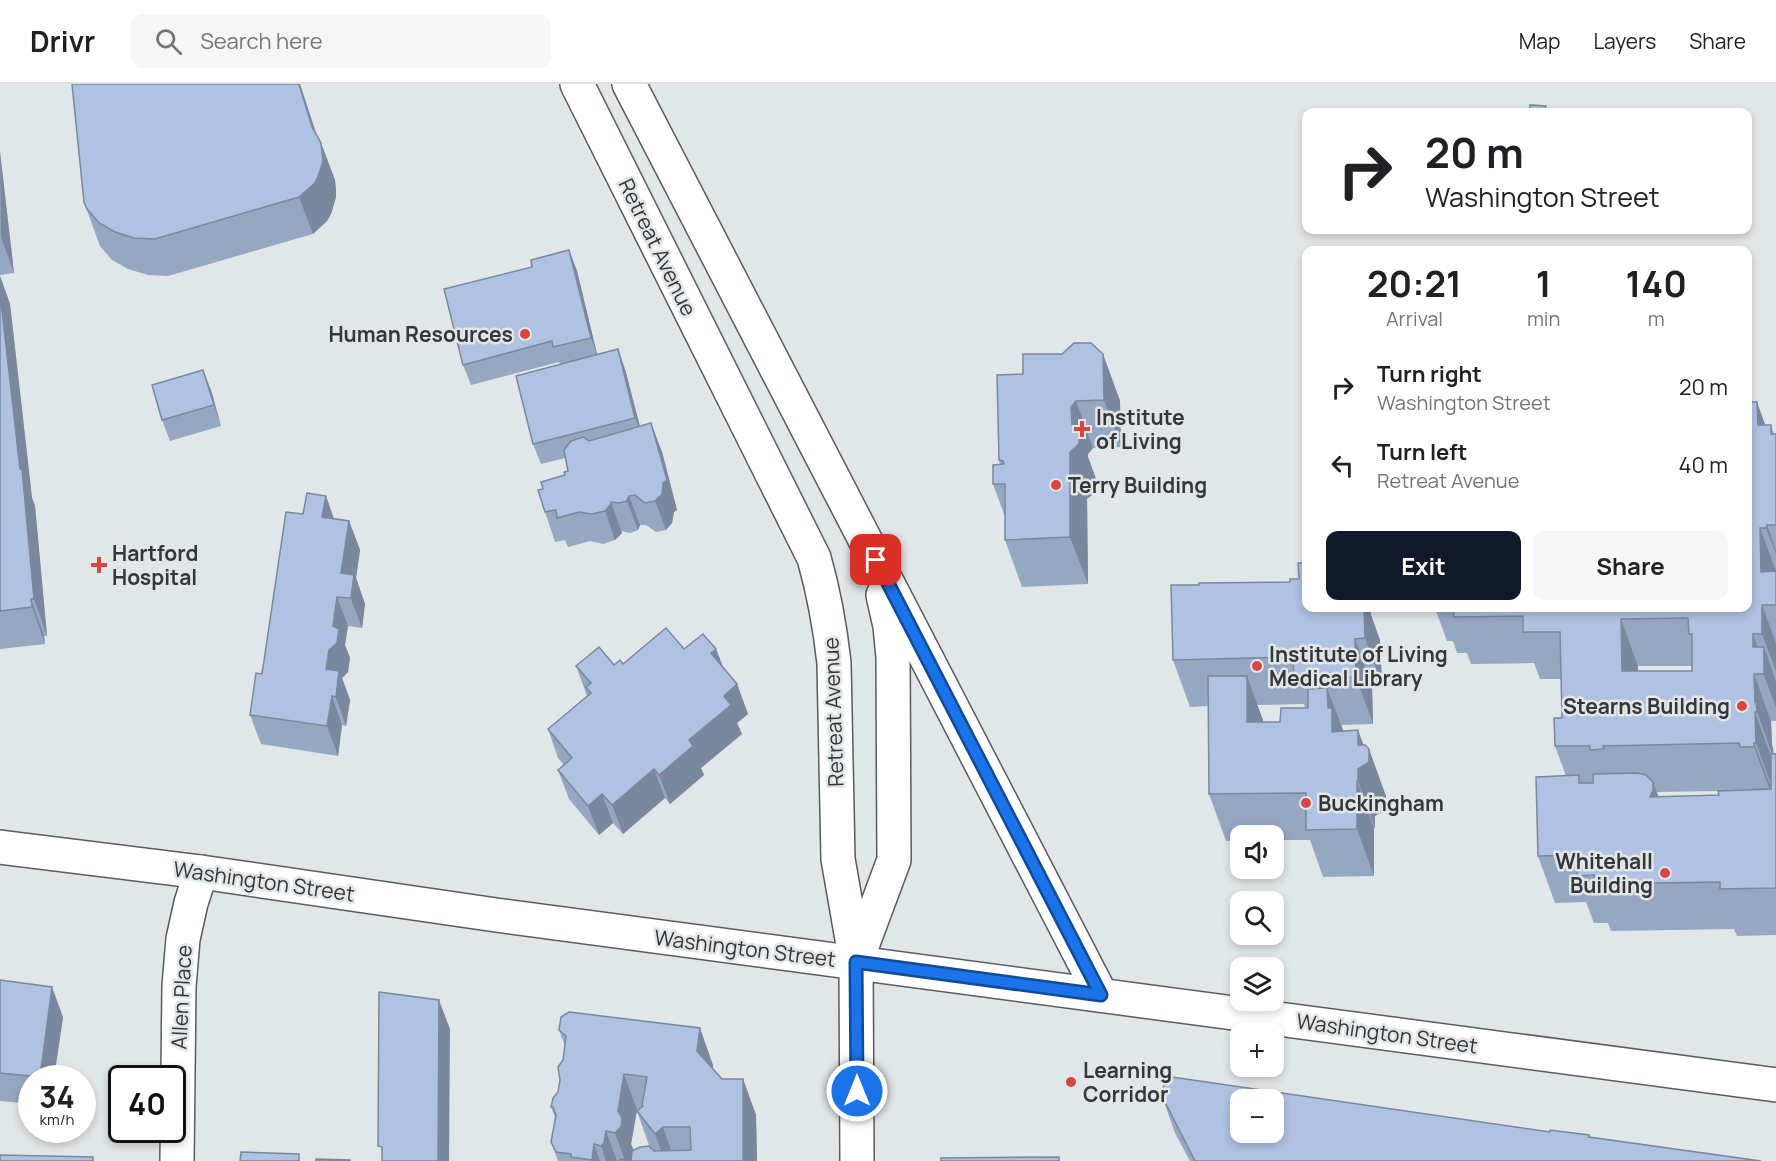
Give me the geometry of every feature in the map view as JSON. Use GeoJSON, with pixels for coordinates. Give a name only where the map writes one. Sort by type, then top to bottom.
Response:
{"type":"FeatureCollection","features":[{"type":"Feature","properties":{"kind":"main road","name":"Retreat Avenue"},"geometry":{"type":"LineString","coordinates":[[578,84],[814,558],[831,636],[834,663],[838,859],[856,962]]}},
{"type":"Feature","properties":{"kind":"main road"},"geometry":{"type":"LineString","coordinates":[[629,84],[1101,995]]}},
{"type":"Feature","properties":{"kind":"main road"},"geometry":{"type":"LineString","coordinates":[[857,1161],[856,962],[894,860],[893,657],[890,626],[883,596],[865,539]]}},
{"type":"Feature","properties":{"kind":"main road","name":"Washington Street"},"geometry":{"type":"LineString","coordinates":[[0,846],[201,872],[508,917],[1776,1085]]}},
{"type":"Feature","properties":{"kind":"main road","name":"Allen Place"},"geometry":{"type":"LineString","coordinates":[[177,1161],[179,986],[183,939],[201,872]]}},
{"type":"Feature","properties":{"kind":"building"},"geometry":{"type":"Polygon","coordinates":[[[72,84],[299,84],[312,127],[321,143],[323,161],[318,177],[314,184],[299,197],[155,239],[134,238],[115,232],[99,223],[84,202],[72,84]]]}},
{"type":"Feature","properties":{"kind":"building"},"geometry":{"type":"Polygon","coordinates":[[[1530,105],[1546,106],[1546,108],[1530,108],[1530,105]]]}},
{"type":"Feature","properties":{"kind":"building","name":"Human Resources"},"geometry":{"type":"Polygon","coordinates":[[[569,250],[591,338],[553,347],[552,341],[463,365],[444,289],[532,267],[531,260],[569,250]]]}},
{"type":"Feature","properties":{"kind":"building"},"geometry":{"type":"Polygon","coordinates":[[[0,293],[20,469],[22,469],[34,599],[31,599],[32,607],[0,611],[0,293]]]}},
{"type":"Feature","properties":{"kind":"building"},"geometry":{"type":"Polygon","coordinates":[[[1074,343],[1091,343],[1103,354],[1104,400],[1076,401],[1071,407],[1072,425],[1079,432],[1079,444],[1070,452],[1070,537],[1005,540],[1005,484],[993,484],[993,465],[1004,464],[999,460],[997,375],[1023,374],[1023,354],[1062,354],[1074,343]]]}},
{"type":"Feature","properties":{"kind":"building"},"geometry":{"type":"Polygon","coordinates":[[[618,349],[635,418],[533,444],[516,376],[618,349]]]}},
{"type":"Feature","properties":{"kind":"building"},"geometry":{"type":"Polygon","coordinates":[[[203,370],[214,405],[162,420],[152,385],[203,370]]]}},
{"type":"Feature","properties":{"kind":"building"},"geometry":{"type":"Polygon","coordinates":[[[1752,402],[1757,402],[1758,425],[1771,425],[1771,434],[1776,434],[1776,525],[1760,528],[1761,572],[1776,571],[1776,605],[1762,605],[1762,634],[1753,634],[1753,647],[1764,647],[1764,674],[1754,674],[1757,712],[1755,712],[1756,743],[1754,747],[1740,747],[1739,743],[1603,746],[1604,749],[1590,750],[1590,746],[1555,746],[1554,718],[1562,718],[1560,632],[1523,632],[1523,616],[1454,617],[1453,612],[1752,612],[1752,402]],[[1688,618],[1621,619],[1622,671],[1692,671],[1692,634],[1689,634],[1688,618]]]}},
{"type":"Feature","properties":{"kind":"building"},"geometry":{"type":"Polygon","coordinates":[[[651,423],[667,480],[663,483],[662,494],[655,501],[645,503],[635,495],[629,496],[627,501],[611,502],[605,511],[592,514],[579,512],[557,518],[556,510],[545,512],[538,490],[543,489],[541,482],[565,475],[564,472],[568,471],[564,450],[571,441],[583,437],[589,441],[651,423]]]}},
{"type":"Feature","properties":{"kind":"building"},"geometry":{"type":"Polygon","coordinates":[[[307,493],[326,496],[322,517],[349,521],[341,573],[354,575],[351,598],[337,597],[333,626],[339,629],[337,643],[329,650],[326,669],[339,671],[336,697],[332,696],[327,726],[250,715],[256,673],[262,674],[286,512],[303,514],[307,493]]]}},
{"type":"Feature","properties":{"kind":"building"},"geometry":{"type":"Polygon","coordinates":[[[1298,563],[1302,563],[1302,612],[1364,612],[1365,638],[1355,639],[1356,677],[1294,678],[1293,657],[1173,660],[1171,585],[1290,582],[1290,579],[1299,579],[1298,563]]]}},
{"type":"Feature","properties":{"kind":"building"},"geometry":{"type":"Polygon","coordinates":[[[666,628],[684,649],[703,634],[716,649],[711,653],[737,684],[724,696],[731,705],[689,740],[693,746],[659,775],[654,769],[612,805],[602,794],[588,806],[558,770],[572,758],[548,729],[591,693],[586,687],[591,683],[576,666],[599,647],[614,665],[620,660],[623,664],[666,628]]]}},
{"type":"Feature","properties":{"kind":"building"},"geometry":{"type":"Polygon","coordinates":[[[1208,676],[1247,676],[1247,722],[1280,722],[1281,708],[1308,708],[1308,689],[1327,688],[1328,708],[1332,708],[1332,732],[1358,730],[1358,745],[1365,745],[1369,749],[1369,762],[1358,769],[1357,829],[1306,830],[1306,793],[1209,794],[1208,676]]]}},
{"type":"Feature","properties":{"kind":"building"},"geometry":{"type":"Polygon","coordinates":[[[1771,754],[1776,754],[1776,888],[1720,889],[1720,882],[1594,884],[1594,875],[1577,876],[1577,855],[1538,856],[1536,777],[1579,775],[1579,783],[1593,783],[1593,774],[1637,773],[1646,775],[1653,782],[1650,797],[1719,795],[1718,791],[1771,789],[1771,754]]]}},
{"type":"Feature","properties":{"kind":"building"},"geometry":{"type":"Polygon","coordinates":[[[0,980],[52,987],[42,1065],[18,1065],[18,1075],[0,1073],[0,980]]]}},
{"type":"Feature","properties":{"kind":"building"},"geometry":{"type":"Polygon","coordinates":[[[379,992],[439,1000],[438,1161],[382,1161],[382,1147],[378,1146],[379,992]]]}},
{"type":"Feature","properties":{"kind":"building"},"geometry":{"type":"Polygon","coordinates":[[[569,1012],[700,1028],[697,1051],[722,1079],[743,1079],[743,1161],[619,1161],[621,1159],[631,1160],[632,1151],[640,1147],[649,1146],[654,1151],[691,1150],[690,1127],[663,1127],[655,1134],[637,1111],[643,1106],[647,1077],[624,1074],[618,1111],[622,1118],[621,1127],[615,1133],[606,1131],[604,1143],[601,1146],[594,1144],[592,1160],[556,1152],[551,1142],[556,1115],[551,1107],[553,1098],[558,1092],[560,1080],[558,1067],[563,1060],[566,1036],[559,1030],[561,1017],[569,1012]]]}},
{"type":"Feature","properties":{"kind":"building"},"geometry":{"type":"Polygon","coordinates":[[[1165,1076],[1254,1089],[1230,1089],[1230,1143],[1284,1143],[1284,1093],[1761,1161],[1195,1161],[1162,1096],[1165,1076]]]}},
{"type":"Feature","properties":{"kind":"building"},"geometry":{"type":"Polygon","coordinates":[[[241,1152],[299,1154],[299,1161],[240,1161],[241,1152]]]}},
{"type":"Feature","properties":{"kind":"building"},"geometry":{"type":"Polygon","coordinates":[[[0,1155],[93,1157],[93,1161],[0,1161],[0,1155]]]}},
{"type":"Feature","properties":{"kind":"building"},"geometry":{"type":"Polygon","coordinates":[[[1059,1157],[1059,1161],[941,1161],[941,1158],[1059,1157]]]}},
{"type":"Feature","properties":{"kind":"building"},"geometry":{"type":"Polygon","coordinates":[[[316,1159],[350,1160],[350,1161],[316,1161],[316,1159]]]}},
{"type":"Feature","properties":{"kind":"place","name":"Human Resources"},"geometry":{"type":"Point","coordinates":[525,334]}},
{"type":"Feature","properties":{"kind":"place","name":"Institute of Living"},"geometry":{"type":"Point","coordinates":[1082,429]}},
{"type":"Feature","properties":{"kind":"place","name":"Terry Building"},"geometry":{"type":"Point","coordinates":[1056,485]}},
{"type":"Feature","properties":{"kind":"place","name":"Hartford Hospital"},"geometry":{"type":"Point","coordinates":[99,565]}},
{"type":"Feature","properties":{"kind":"place","name":"Institute of Living Medical Library"},"geometry":{"type":"Point","coordinates":[1257,666]}},
{"type":"Feature","properties":{"kind":"place","name":"Stearns Building"},"geometry":{"type":"Point","coordinates":[1742,706]}},
{"type":"Feature","properties":{"kind":"place","name":"Buckingham"},"geometry":{"type":"Point","coordinates":[1306,803]}},
{"type":"Feature","properties":{"kind":"place","name":"Whitehall Building"},"geometry":{"type":"Point","coordinates":[1665,873]}},
{"type":"Feature","properties":{"kind":"place","name":"Learning Corridor"},"geometry":{"type":"Point","coordinates":[1071,1082]}},
{"type":"Feature","properties":{"kind":"route"},"geometry":{"type":"LineString","coordinates":[[857,1091],[856,962],[1101,995],[876,560]]}}]}
